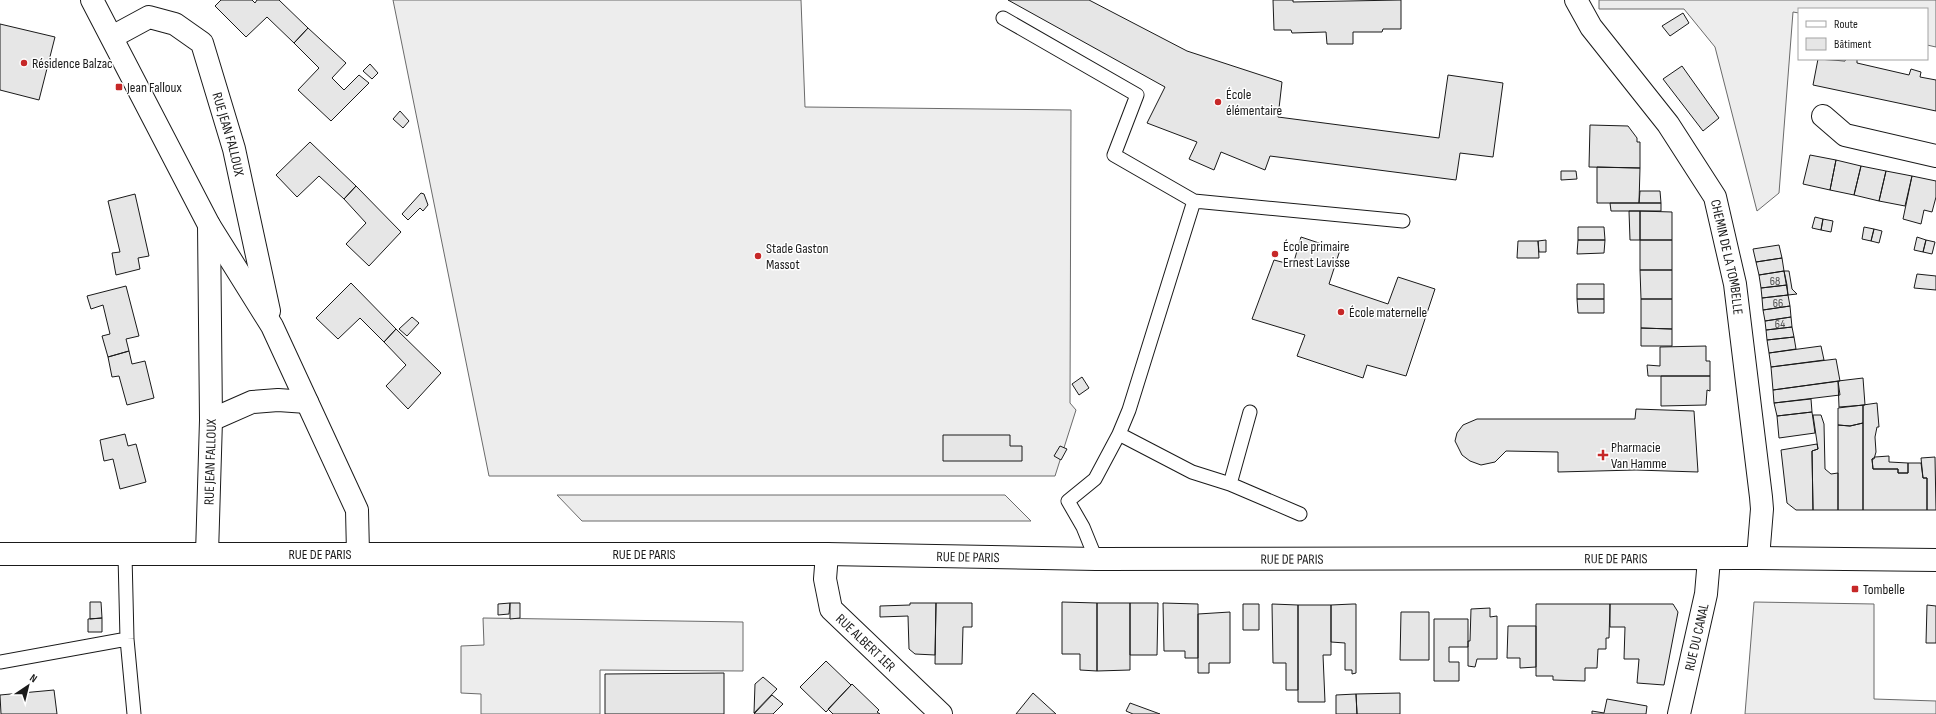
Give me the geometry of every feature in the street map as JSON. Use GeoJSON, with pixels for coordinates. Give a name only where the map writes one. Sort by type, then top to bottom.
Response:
{"type":"FeatureCollection","features":[{"type":"Feature","properties":{"kind":"street","name":"RUE JEAN FALLOUX"},"geometry":{"type":"LineString","coordinates":[[92,0],[209,225],[272,326],[357,510],[358,553]]}},
{"type":"Feature","properties":{"kind":"street","name":"CHEMIN DE LA TOMBELLE"},"geometry":{"type":"LineString","coordinates":[[1576,0],[1591,27],[1668,124],[1716,197],[1735,284],[1761,497],[1762,509],[1758,558]]}},
{"type":"Feature","properties":{"kind":"street","name":"RUE JEAN FALLOUX"},"geometry":{"type":"LineString","coordinates":[[112,37],[149,17],[175,24],[202,43],[234,149],[272,326]]}},
{"type":"Feature","properties":{"kind":"street"},"geometry":{"type":"LineString","coordinates":[[1823,116],[1845,135],[1936,156]]}},
{"type":"Feature","properties":{"kind":"street","name":"RUE JEAN FALLOUX"},"geometry":{"type":"LineString","coordinates":[[207,554],[211,420],[209,225]]}},
{"type":"Feature","properties":{"kind":"street"},"geometry":{"type":"LineString","coordinates":[[211,420],[252,402],[278,400],[307,402]]}},
{"type":"Feature","properties":{"kind":"street","name":"RUE DE PARIS"},"geometry":{"type":"LineString","coordinates":[[0,554],[827,554],[1096,559],[1758,558],[1936,560]]}},
{"type":"Feature","properties":{"kind":"street","name":"RUE ALBERT 1ER"},"geometry":{"type":"LineString","coordinates":[[827,554],[824,579],[831,609],[941,714]]}},
{"type":"Feature","properties":{"kind":"street","name":"RUE DU CANAL"},"geometry":{"type":"LineString","coordinates":[[1679,714],[1706,594],[1708,558]]}},
{"type":"Feature","properties":{"kind":"lane"},"geometry":{"type":"LineString","coordinates":[[1003,18],[1137,95],[1114,155],[1194,201],[1403,221]]}},
{"type":"Feature","properties":{"kind":"lane"},"geometry":{"type":"LineString","coordinates":[[1096,559],[1083,528],[1068,501],[1095,479],[1119,434],[1129,410],[1194,201]]}},
{"type":"Feature","properties":{"kind":"lane"},"geometry":{"type":"LineString","coordinates":[[1230,484],[1250,412]]}},
{"type":"Feature","properties":{"kind":"lane"},"geometry":{"type":"LineString","coordinates":[[1119,434],[1192,472],[1230,484],[1300,514]]}},
{"type":"Feature","properties":{"kind":"lane"},"geometry":{"type":"LineString","coordinates":[[125,555],[127,639],[134,714]]}},
{"type":"Feature","properties":{"kind":"lane"},"geometry":{"type":"LineString","coordinates":[[0,662],[127,639]]}},
{"type":"Feature","properties":{"kind":"shaded area","name":"Stade Gaston Massot"},"geometry":{"type":"Polygon","coordinates":[[[393,0],[801,0],[805,107],[1071,110],[1070,403],[1076,410],[1055,476],[489,476],[393,0]]]}},
{"type":"Feature","properties":{"kind":"shaded area"},"geometry":{"type":"Polygon","coordinates":[[[1599,0],[1936,0],[1936,47],[1928,45],[1928,8],[1798,8],[1798,13],[1793,12],[1779,193],[1757,211],[1715,47],[1684,9],[1599,9],[1599,0]]]}},
{"type":"Feature","properties":{"kind":"shaded area"},"geometry":{"type":"Polygon","coordinates":[[[557,495],[1005,495],[1031,521],[582,521],[557,495]]]}},
{"type":"Feature","properties":{"kind":"shaded area"},"geometry":{"type":"Polygon","coordinates":[[[1754,602],[1874,604],[1874,699],[1936,701],[1936,714],[1745,714],[1754,602]]]}},
{"type":"Feature","properties":{"kind":"shaded area"},"geometry":{"type":"Polygon","coordinates":[[[483,618],[743,622],[743,671],[600,670],[600,714],[481,714],[481,694],[461,693],[461,646],[484,645],[483,618]]]}},
{"type":"Feature","properties":{"kind":"building"},"geometry":{"type":"Polygon","coordinates":[[[221,0],[252,0],[255,3],[257,0],[279,0],[308,28],[294,43],[267,17],[246,37],[215,6],[221,0]]]}},
{"type":"Feature","properties":{"kind":"building","name":"École élémentaire"},"geometry":{"type":"Polygon","coordinates":[[[1008,0],[1089,0],[1187,51],[1282,82],[1278,117],[1439,138],[1448,75],[1503,83],[1493,157],[1460,153],[1456,180],[1270,156],[1265,170],[1221,152],[1214,170],[1189,159],[1197,142],[1147,123],[1165,87],[1008,0]]]}},
{"type":"Feature","properties":{"kind":"building"},"geometry":{"type":"Polygon","coordinates":[[[1273,0],[1293,0],[1293,2],[1401,0],[1401,29],[1383,29],[1382,32],[1353,32],[1353,44],[1327,44],[1326,32],[1292,33],[1291,30],[1274,30],[1273,0]]]}},
{"type":"Feature","properties":{"kind":"building"},"geometry":{"type":"Polygon","coordinates":[[[1683,13],[1689,23],[1670,36],[1662,26],[1683,13]]]}},
{"type":"Feature","properties":{"kind":"building","name":"Résidence Balzac"},"geometry":{"type":"Polygon","coordinates":[[[0,24],[55,37],[39,100],[0,90],[0,24]]]}},
{"type":"Feature","properties":{"kind":"building"},"geometry":{"type":"Polygon","coordinates":[[[308,28],[346,63],[332,78],[344,90],[359,75],[369,83],[331,121],[298,90],[319,68],[294,43],[308,28]]]}},
{"type":"Feature","properties":{"kind":"building"},"geometry":{"type":"Polygon","coordinates":[[[1818,60],[1857,60],[1857,63],[1909,75],[1911,69],[1921,72],[1920,77],[1936,80],[1936,111],[1813,85],[1818,60]]]}},
{"type":"Feature","properties":{"kind":"building"},"geometry":{"type":"Polygon","coordinates":[[[370,64],[378,73],[372,79],[363,71],[370,64]]]}},
{"type":"Feature","properties":{"kind":"building"},"geometry":{"type":"Polygon","coordinates":[[[1682,66],[1719,118],[1703,131],[1663,79],[1682,66]]]}},
{"type":"Feature","properties":{"kind":"building"},"geometry":{"type":"Polygon","coordinates":[[[400,111],[409,121],[403,128],[393,119],[400,111]]]}},
{"type":"Feature","properties":{"kind":"building"},"geometry":{"type":"Polygon","coordinates":[[[1590,125],[1628,126],[1637,138],[1637,142],[1640,142],[1640,168],[1589,167],[1590,125]]]}},
{"type":"Feature","properties":{"kind":"building"},"geometry":{"type":"Polygon","coordinates":[[[310,142],[356,186],[344,199],[319,176],[297,197],[276,175],[310,142]]]}},
{"type":"Feature","properties":{"kind":"building"},"geometry":{"type":"Polygon","coordinates":[[[1810,155],[1836,160],[1830,190],[1803,184],[1810,155]]]}},
{"type":"Feature","properties":{"kind":"building"},"geometry":{"type":"Polygon","coordinates":[[[1836,160],[1861,166],[1854,195],[1830,190],[1836,160]]]}},
{"type":"Feature","properties":{"kind":"building"},"geometry":{"type":"Polygon","coordinates":[[[1861,166],[1886,171],[1879,201],[1854,195],[1861,166]]]}},
{"type":"Feature","properties":{"kind":"building"},"geometry":{"type":"Polygon","coordinates":[[[1597,167],[1640,168],[1639,203],[1597,203],[1597,167]]]}},
{"type":"Feature","properties":{"kind":"building"},"geometry":{"type":"Polygon","coordinates":[[[1561,171],[1576,171],[1577,179],[1561,180],[1561,171]]]}},
{"type":"Feature","properties":{"kind":"building"},"geometry":{"type":"Polygon","coordinates":[[[1886,171],[1912,176],[1905,206],[1879,201],[1886,171]]]}},
{"type":"Feature","properties":{"kind":"building"},"geometry":{"type":"Polygon","coordinates":[[[1912,176],[1936,181],[1936,197],[1932,212],[1924,210],[1921,224],[1903,219],[1912,176]]]}},
{"type":"Feature","properties":{"kind":"building"},"geometry":{"type":"Polygon","coordinates":[[[356,186],[401,232],[369,266],[346,244],[366,223],[344,199],[356,186]]]}},
{"type":"Feature","properties":{"kind":"building"},"geometry":{"type":"Polygon","coordinates":[[[1640,191],[1660,191],[1661,203],[1639,203],[1640,191]]]}},
{"type":"Feature","properties":{"kind":"building"},"geometry":{"type":"Polygon","coordinates":[[[421,193],[424,194],[428,205],[423,211],[420,208],[408,220],[402,214],[421,193]]]}},
{"type":"Feature","properties":{"kind":"building"},"geometry":{"type":"Polygon","coordinates":[[[135,194],[149,256],[138,258],[140,269],[116,275],[112,253],[120,252],[108,201],[135,194]]]}},
{"type":"Feature","properties":{"kind":"building"},"geometry":{"type":"Polygon","coordinates":[[[1610,203],[1661,203],[1661,211],[1611,211],[1610,203]]]}},
{"type":"Feature","properties":{"kind":"building"},"geometry":{"type":"Polygon","coordinates":[[[1629,211],[1640,211],[1640,240],[1630,240],[1629,211]]]}},
{"type":"Feature","properties":{"kind":"building"},"geometry":{"type":"Polygon","coordinates":[[[1640,211],[1672,212],[1672,240],[1640,240],[1640,211]]]}},
{"type":"Feature","properties":{"kind":"building"},"geometry":{"type":"Polygon","coordinates":[[[1815,217],[1823,219],[1821,230],[1812,228],[1815,217]]]}},
{"type":"Feature","properties":{"kind":"building"},"geometry":{"type":"Polygon","coordinates":[[[1823,219],[1833,221],[1831,232],[1821,230],[1823,219]]]}},
{"type":"Feature","properties":{"kind":"building"},"geometry":{"type":"Polygon","coordinates":[[[1578,227],[1604,227],[1605,240],[1578,240],[1578,227]]]}},
{"type":"Feature","properties":{"kind":"building"},"geometry":{"type":"Polygon","coordinates":[[[1864,227],[1874,229],[1871,241],[1862,239],[1864,227]]]}},
{"type":"Feature","properties":{"kind":"building"},"geometry":{"type":"Polygon","coordinates":[[[1874,229],[1882,231],[1879,243],[1871,241],[1874,229]]]}},
{"type":"Feature","properties":{"kind":"building","name":"École maternelle"},"geometry":{"type":"Polygon","coordinates":[[[1301,237],[1340,250],[1329,284],[1388,304],[1398,277],[1435,289],[1406,376],[1367,365],[1363,378],[1297,356],[1305,335],[1252,319],[1274,260],[1293,265],[1301,237]]]}},
{"type":"Feature","properties":{"kind":"building"},"geometry":{"type":"Polygon","coordinates":[[[1917,237],[1926,240],[1923,252],[1914,250],[1917,237]]]}},
{"type":"Feature","properties":{"kind":"building"},"geometry":{"type":"Polygon","coordinates":[[[1546,240],[1546,252],[1539,252],[1538,241],[1546,240]]]}},
{"type":"Feature","properties":{"kind":"building"},"geometry":{"type":"Polygon","coordinates":[[[1578,240],[1605,240],[1604,253],[1577,254],[1578,240]]]}},
{"type":"Feature","properties":{"kind":"building"},"geometry":{"type":"Polygon","coordinates":[[[1640,240],[1672,240],[1672,270],[1640,270],[1640,240]]]}},
{"type":"Feature","properties":{"kind":"building"},"geometry":{"type":"Polygon","coordinates":[[[1926,240],[1935,242],[1932,254],[1923,252],[1926,240]]]}},
{"type":"Feature","properties":{"kind":"building"},"geometry":{"type":"Polygon","coordinates":[[[1518,241],[1538,241],[1539,258],[1517,258],[1518,241]]]}},
{"type":"Feature","properties":{"kind":"building"},"geometry":{"type":"Polygon","coordinates":[[[1779,245],[1782,258],[1756,262],[1753,249],[1779,245]]]}},
{"type":"Feature","properties":{"kind":"building"},"geometry":{"type":"Polygon","coordinates":[[[1782,258],[1784,271],[1759,275],[1756,262],[1782,258]]]}},
{"type":"Feature","properties":{"kind":"building"},"geometry":{"type":"Polygon","coordinates":[[[1640,270],[1672,270],[1672,299],[1641,299],[1640,270]]]}},
{"type":"Feature","properties":{"kind":"building"},"geometry":{"type":"Polygon","coordinates":[[[1784,271],[1787,285],[1761,288],[1759,275],[1784,271]]]}},
{"type":"Feature","properties":{"kind":"building"},"geometry":{"type":"Polygon","coordinates":[[[1784,271],[1789,271],[1792,289],[1797,294],[1788,295],[1784,271]]]}},
{"type":"Feature","properties":{"kind":"building"},"geometry":{"type":"Polygon","coordinates":[[[1917,274],[1936,276],[1936,290],[1914,288],[1917,274]]]}},
{"type":"Feature","properties":{"kind":"building"},"geometry":{"type":"Polygon","coordinates":[[[351,283],[396,329],[384,342],[360,318],[338,339],[316,318],[351,283]]]}},
{"type":"Feature","properties":{"kind":"building"},"geometry":{"type":"Polygon","coordinates":[[[1577,284],[1604,284],[1604,299],[1577,299],[1577,284]]]}},
{"type":"Feature","properties":{"kind":"building"},"geometry":{"type":"Polygon","coordinates":[[[1787,285],[1788,295],[1762,298],[1761,288],[1787,285]]]}},
{"type":"Feature","properties":{"kind":"building"},"geometry":{"type":"Polygon","coordinates":[[[126,286],[139,336],[126,339],[129,351],[108,357],[102,336],[110,334],[103,305],[91,309],[87,296],[126,286]]]}},
{"type":"Feature","properties":{"kind":"building"},"geometry":{"type":"Polygon","coordinates":[[[1788,295],[1790,306],[1763,310],[1762,298],[1788,295]]]}},
{"type":"Feature","properties":{"kind":"building"},"geometry":{"type":"Polygon","coordinates":[[[1577,299],[1604,299],[1604,313],[1578,313],[1577,299]]]}},
{"type":"Feature","properties":{"kind":"building"},"geometry":{"type":"Polygon","coordinates":[[[1641,299],[1672,299],[1672,329],[1641,328],[1641,299]]]}},
{"type":"Feature","properties":{"kind":"building"},"geometry":{"type":"Polygon","coordinates":[[[1790,306],[1791,317],[1765,321],[1763,310],[1790,306]]]}},
{"type":"Feature","properties":{"kind":"building"},"geometry":{"type":"Polygon","coordinates":[[[412,317],[419,323],[407,336],[399,329],[412,317]]]}},
{"type":"Feature","properties":{"kind":"building"},"geometry":{"type":"Polygon","coordinates":[[[1791,317],[1792,327],[1766,330],[1765,321],[1791,317]]]}},
{"type":"Feature","properties":{"kind":"building"},"geometry":{"type":"Polygon","coordinates":[[[1792,327],[1794,337],[1767,340],[1766,330],[1792,327]]]}},
{"type":"Feature","properties":{"kind":"building"},"geometry":{"type":"Polygon","coordinates":[[[1641,328],[1672,329],[1672,346],[1641,346],[1641,328]]]}},
{"type":"Feature","properties":{"kind":"building"},"geometry":{"type":"Polygon","coordinates":[[[396,329],[441,373],[408,409],[386,386],[406,365],[384,342],[396,329]]]}},
{"type":"Feature","properties":{"kind":"building"},"geometry":{"type":"Polygon","coordinates":[[[1794,337],[1796,349],[1769,353],[1767,340],[1794,337]]]}},
{"type":"Feature","properties":{"kind":"building"},"geometry":{"type":"Polygon","coordinates":[[[1706,346],[1706,361],[1710,361],[1710,376],[1648,376],[1647,365],[1660,366],[1660,347],[1706,346]]]}},
{"type":"Feature","properties":{"kind":"building"},"geometry":{"type":"Polygon","coordinates":[[[1821,346],[1824,360],[1771,367],[1769,353],[1821,346]]]}},
{"type":"Feature","properties":{"kind":"building"},"geometry":{"type":"Polygon","coordinates":[[[129,351],[132,364],[145,361],[154,398],[127,405],[119,376],[112,377],[108,357],[129,351]]]}},
{"type":"Feature","properties":{"kind":"building"},"geometry":{"type":"Polygon","coordinates":[[[1836,359],[1840,381],[1773,390],[1771,367],[1836,359]]]}},
{"type":"Feature","properties":{"kind":"building"},"geometry":{"type":"Polygon","coordinates":[[[1661,376],[1710,376],[1710,391],[1707,390],[1706,405],[1661,406],[1661,376]]]}},
{"type":"Feature","properties":{"kind":"building"},"geometry":{"type":"Polygon","coordinates":[[[1082,377],[1089,388],[1079,395],[1072,384],[1082,377]]]}},
{"type":"Feature","properties":{"kind":"building"},"geometry":{"type":"Polygon","coordinates":[[[1863,378],[1865,405],[1839,407],[1838,381],[1863,378]]]}},
{"type":"Feature","properties":{"kind":"building"},"geometry":{"type":"Polygon","coordinates":[[[1838,381],[1840,395],[1774,403],[1773,390],[1838,381]]]}},
{"type":"Feature","properties":{"kind":"building"},"geometry":{"type":"Polygon","coordinates":[[[1811,399],[1812,412],[1777,416],[1774,403],[1811,399]]]}},
{"type":"Feature","properties":{"kind":"building"},"geometry":{"type":"Polygon","coordinates":[[[1877,403],[1879,427],[1877,427],[1875,437],[1876,452],[1874,459],[1872,459],[1873,469],[1898,469],[1898,473],[1908,473],[1908,463],[1921,463],[1923,478],[1927,478],[1927,510],[1863,510],[1863,405],[1877,403]]]}},
{"type":"Feature","properties":{"kind":"building"},"geometry":{"type":"Polygon","coordinates":[[[1863,405],[1863,423],[1850,426],[1838,425],[1838,408],[1863,405]]]}},
{"type":"Feature","properties":{"kind":"building"},"geometry":{"type":"Polygon","coordinates":[[[1636,409],[1694,411],[1698,472],[1636,470],[1558,472],[1558,452],[1506,451],[1495,462],[1481,465],[1470,461],[1462,455],[1455,441],[1457,433],[1463,425],[1477,419],[1635,419],[1636,409]]]}},
{"type":"Feature","properties":{"kind":"building"},"geometry":{"type":"Polygon","coordinates":[[[1812,412],[1815,433],[1779,438],[1777,416],[1812,412]]]}},
{"type":"Feature","properties":{"kind":"building"},"geometry":{"type":"Polygon","coordinates":[[[1813,415],[1821,415],[1824,424],[1825,469],[1831,474],[1838,473],[1838,510],[1813,510],[1812,451],[1818,449],[1813,415]]]}},
{"type":"Feature","properties":{"kind":"building"},"geometry":{"type":"Polygon","coordinates":[[[1863,423],[1863,510],[1838,510],[1838,425],[1850,426],[1863,423]]]}},
{"type":"Feature","properties":{"kind":"building"},"geometry":{"type":"Polygon","coordinates":[[[125,434],[128,446],[136,444],[146,482],[120,489],[113,459],[104,461],[100,440],[125,434]]]}},
{"type":"Feature","properties":{"kind":"building"},"geometry":{"type":"Polygon","coordinates":[[[943,435],[1010,435],[1010,446],[1022,446],[1022,461],[943,461],[943,435]]]}},
{"type":"Feature","properties":{"kind":"building"},"geometry":{"type":"Polygon","coordinates":[[[1817,444],[1818,449],[1812,451],[1813,510],[1796,510],[1787,503],[1781,450],[1817,444]]]}},
{"type":"Feature","properties":{"kind":"building"},"geometry":{"type":"Polygon","coordinates":[[[1060,446],[1067,449],[1061,460],[1054,456],[1060,446]]]}},
{"type":"Feature","properties":{"kind":"building"},"geometry":{"type":"Polygon","coordinates":[[[1889,456],[1889,462],[1908,463],[1908,473],[1898,473],[1898,469],[1873,469],[1872,459],[1875,457],[1889,456]]]}},
{"type":"Feature","properties":{"kind":"building"},"geometry":{"type":"Polygon","coordinates":[[[1935,457],[1936,510],[1927,510],[1927,478],[1923,478],[1921,458],[1935,457]]]}},
{"type":"Feature","properties":{"kind":"building"},"geometry":{"type":"Polygon","coordinates":[[[90,602],[101,602],[102,618],[90,619],[90,602]]]}},
{"type":"Feature","properties":{"kind":"building"},"geometry":{"type":"Polygon","coordinates":[[[1062,602],[1097,603],[1097,671],[1080,670],[1080,654],[1062,654],[1062,602]]]}},
{"type":"Feature","properties":{"kind":"building"},"geometry":{"type":"Polygon","coordinates":[[[510,603],[509,614],[498,615],[498,604],[510,603]]]}},
{"type":"Feature","properties":{"kind":"building"},"geometry":{"type":"Polygon","coordinates":[[[510,603],[520,603],[520,618],[510,619],[510,603]]]}},
{"type":"Feature","properties":{"kind":"building"},"geometry":{"type":"Polygon","coordinates":[[[910,603],[936,603],[935,655],[915,654],[909,649],[908,616],[880,617],[880,606],[910,605],[910,603]]]}},
{"type":"Feature","properties":{"kind":"building"},"geometry":{"type":"Polygon","coordinates":[[[936,603],[972,603],[972,627],[963,627],[962,664],[935,664],[936,603]]]}},
{"type":"Feature","properties":{"kind":"building"},"geometry":{"type":"Polygon","coordinates":[[[1097,603],[1130,603],[1130,670],[1097,671],[1097,603]]]}},
{"type":"Feature","properties":{"kind":"building"},"geometry":{"type":"Polygon","coordinates":[[[1130,603],[1158,603],[1157,655],[1130,655],[1130,603]]]}},
{"type":"Feature","properties":{"kind":"building"},"geometry":{"type":"Polygon","coordinates":[[[1163,603],[1198,604],[1198,658],[1185,658],[1185,651],[1164,651],[1163,603]]]}},
{"type":"Feature","properties":{"kind":"building"},"geometry":{"type":"Polygon","coordinates":[[[1243,604],[1259,604],[1259,630],[1243,630],[1243,604]]]}},
{"type":"Feature","properties":{"kind":"building"},"geometry":{"type":"Polygon","coordinates":[[[1272,604],[1298,605],[1298,690],[1286,690],[1286,663],[1273,663],[1272,604]]]}},
{"type":"Feature","properties":{"kind":"building"},"geometry":{"type":"Polygon","coordinates":[[[1356,604],[1356,673],[1352,674],[1352,670],[1345,670],[1345,643],[1331,642],[1331,605],[1356,604]]]}},
{"type":"Feature","properties":{"kind":"building"},"geometry":{"type":"Polygon","coordinates":[[[1536,604],[1610,604],[1609,638],[1606,638],[1606,649],[1598,649],[1597,668],[1585,668],[1585,681],[1553,680],[1553,676],[1536,676],[1536,604]]]}},
{"type":"Feature","properties":{"kind":"building"},"geometry":{"type":"Polygon","coordinates":[[[1610,604],[1673,604],[1678,612],[1664,685],[1637,683],[1639,659],[1624,659],[1625,627],[1610,627],[1610,604]]]}},
{"type":"Feature","properties":{"kind":"building"},"geometry":{"type":"Polygon","coordinates":[[[1298,605],[1331,605],[1331,655],[1323,655],[1325,702],[1298,702],[1298,605]]]}},
{"type":"Feature","properties":{"kind":"building"},"geometry":{"type":"Polygon","coordinates":[[[1927,605],[1936,606],[1936,643],[1926,643],[1927,605]]]}},
{"type":"Feature","properties":{"kind":"building"},"geometry":{"type":"Polygon","coordinates":[[[1490,608],[1490,617],[1497,616],[1497,659],[1477,659],[1475,667],[1468,666],[1468,641],[1470,641],[1471,609],[1490,608]]]}},
{"type":"Feature","properties":{"kind":"building"},"geometry":{"type":"Polygon","coordinates":[[[1230,612],[1230,663],[1209,663],[1209,673],[1198,673],[1198,614],[1230,612]]]}},
{"type":"Feature","properties":{"kind":"building"},"geometry":{"type":"Polygon","coordinates":[[[1401,612],[1429,612],[1429,660],[1400,660],[1401,612]]]}},
{"type":"Feature","properties":{"kind":"building"},"geometry":{"type":"Polygon","coordinates":[[[102,618],[102,632],[88,632],[88,619],[102,618]]]}},
{"type":"Feature","properties":{"kind":"building"},"geometry":{"type":"Polygon","coordinates":[[[1434,619],[1468,619],[1468,647],[1449,647],[1449,662],[1459,662],[1459,681],[1434,681],[1434,619]]]}},
{"type":"Feature","properties":{"kind":"building"},"geometry":{"type":"Polygon","coordinates":[[[1508,626],[1536,626],[1536,667],[1520,668],[1520,658],[1507,658],[1508,626]]]}},
{"type":"Feature","properties":{"kind":"building"},"geometry":{"type":"Polygon","coordinates":[[[826,661],[851,685],[826,712],[800,687],[826,661]]]}},
{"type":"Feature","properties":{"kind":"building"},"geometry":{"type":"Polygon","coordinates":[[[724,673],[724,714],[605,714],[605,674],[724,673]]]}},
{"type":"Feature","properties":{"kind":"building"},"geometry":{"type":"Polygon","coordinates":[[[763,677],[777,689],[754,713],[755,684],[763,677]]]}},
{"type":"Feature","properties":{"kind":"building"},"geometry":{"type":"Polygon","coordinates":[[[852,684],[879,710],[877,712],[880,714],[833,714],[828,709],[852,684]]]}},
{"type":"Feature","properties":{"kind":"building"},"geometry":{"type":"Polygon","coordinates":[[[54,690],[57,714],[1,714],[0,695],[54,690]]]}},
{"type":"Feature","properties":{"kind":"building"},"geometry":{"type":"Polygon","coordinates":[[[1033,693],[1056,714],[1016,714],[1033,693]]]}},
{"type":"Feature","properties":{"kind":"building"},"geometry":{"type":"Polygon","coordinates":[[[1400,693],[1400,714],[1357,714],[1356,694],[1400,693]]]}},
{"type":"Feature","properties":{"kind":"building"},"geometry":{"type":"Polygon","coordinates":[[[1356,694],[1357,714],[1336,714],[1336,695],[1356,694]]]}},
{"type":"Feature","properties":{"kind":"building"},"geometry":{"type":"Polygon","coordinates":[[[772,695],[783,704],[773,714],[754,714],[772,695]]]}},
{"type":"Feature","properties":{"kind":"building"},"geometry":{"type":"Polygon","coordinates":[[[1607,699],[1647,706],[1646,714],[1592,714],[1592,711],[1604,713],[1607,699]]]}},
{"type":"Feature","properties":{"kind":"building"},"geometry":{"type":"Polygon","coordinates":[[[1130,703],[1160,714],[1133,714],[1126,711],[1130,703]]]}},
{"type":"Feature","properties":{"kind":"place","name":"Résidence Balzac"},"geometry":{"type":"Point","coordinates":[24,63]}},
{"type":"Feature","properties":{"kind":"place","name":"Jean Falloux"},"geometry":{"type":"Point","coordinates":[119,87]}},
{"type":"Feature","properties":{"kind":"place","name":"École élémentaire"},"geometry":{"type":"Point","coordinates":[1218,102]}},
{"type":"Feature","properties":{"kind":"place","name":"École primaire Ernest Lavisse"},"geometry":{"type":"Point","coordinates":[1275,254]}},
{"type":"Feature","properties":{"kind":"place","name":"Stade Gaston Massot"},"geometry":{"type":"Point","coordinates":[758,256]}},
{"type":"Feature","properties":{"kind":"place","name":"École maternelle"},"geometry":{"type":"Point","coordinates":[1341,312]}},
{"type":"Feature","properties":{"kind":"place","name":"Pharmacie Van Hamme"},"geometry":{"type":"Point","coordinates":[1603,455]}},
{"type":"Feature","properties":{"kind":"place","name":"Tombelle"},"geometry":{"type":"Point","coordinates":[1855,589]}}]}
